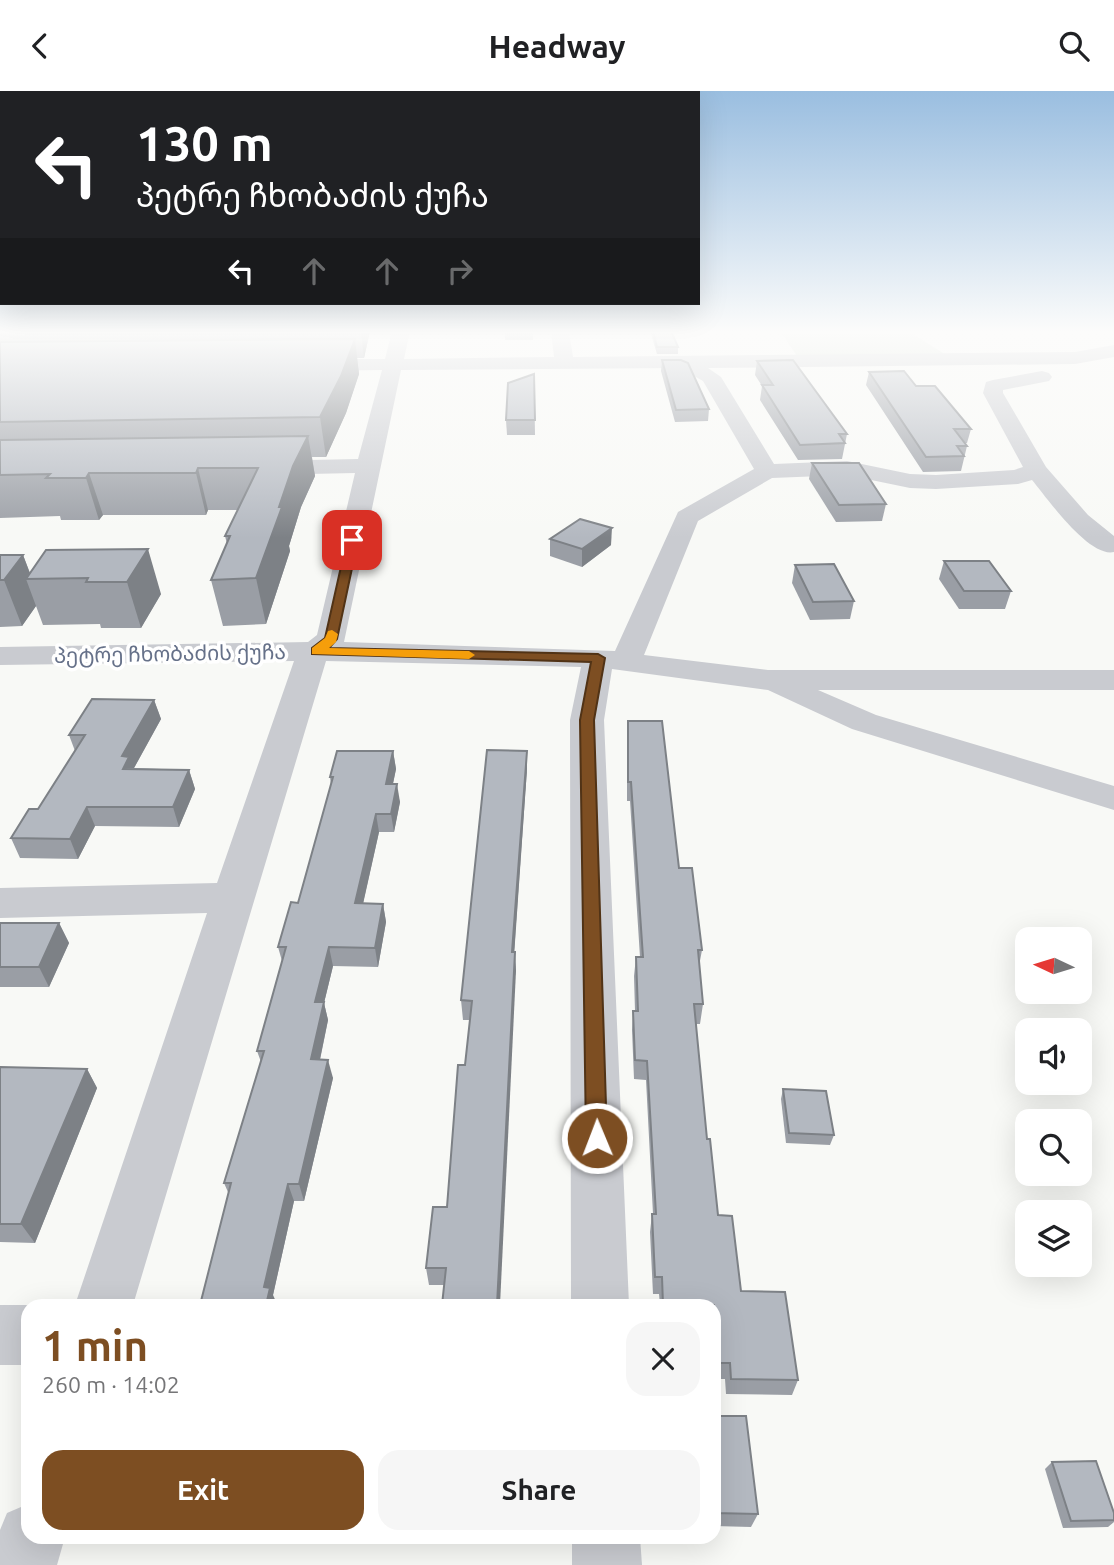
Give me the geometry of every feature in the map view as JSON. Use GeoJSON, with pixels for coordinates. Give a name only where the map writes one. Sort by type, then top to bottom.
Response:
{"type":"FeatureCollection","features":[{"type":"Feature","properties":{"kind":"street"},"geometry":{"type":"LineString","coordinates":[[106,1299],[306,667],[316,651],[331,639],[385,400]]}},
{"type":"Feature","properties":{"kind":"street"},"geometry":{"type":"LineString","coordinates":[[725,400],[767,471]]}},
{"type":"Feature","properties":{"kind":"street"},"geometry":{"type":"LineString","coordinates":[[997,400],[1036,470],[1079,520],[1108,545]]}},
{"type":"Feature","properties":{"kind":"street"},"geometry":{"type":"LineString","coordinates":[[232,468],[368,466]]}},
{"type":"Feature","properties":{"kind":"street"},"geometry":{"type":"LineString","coordinates":[[600,1299],[587,720],[612,660],[687,517],[767,471],[847,468],[910,481],[936,482],[1018,477],[1036,470]]}},
{"type":"Feature","properties":{"kind":"street","name":"პეტრე ჩხობაძის ქუჩა"},"geometry":{"type":"LineString","coordinates":[[0,656],[316,651],[612,660],[768,680]]}},
{"type":"Feature","properties":{"kind":"street"},"geometry":{"type":"LineString","coordinates":[[768,680],[1114,680]]}},
{"type":"Feature","properties":{"kind":"street"},"geometry":{"type":"LineString","coordinates":[[768,680],[864,722],[1114,798]]}},
{"type":"Feature","properties":{"kind":"street"},"geometry":{"type":"LineString","coordinates":[[0,903],[233,898]]}},
{"type":"Feature","properties":{"kind":"street"},"geometry":{"type":"LineString","coordinates":[[0,1335],[21,1335]]}},
{"type":"Feature","properties":{"kind":"street"},"geometry":{"type":"LineString","coordinates":[[22,1565],[29,1544]]}},
{"type":"Feature","properties":{"kind":"street"},"geometry":{"type":"LineString","coordinates":[[606,1544],[607,1565]]}},
{"type":"Feature","properties":{"kind":"building"},"geometry":{"type":"Polygon","coordinates":[[[0,400],[329,400],[320,417],[0,422],[0,400]]]}},
{"type":"Feature","properties":{"kind":"building"},"geometry":{"type":"Polygon","coordinates":[[[507,400],[535,400],[535,420],[506,420],[507,400]]]}},
{"type":"Feature","properties":{"kind":"building"},"geometry":{"type":"Polygon","coordinates":[[[673,400],[705,400],[709,409],[676,410],[673,400]]]}},
{"type":"Feature","properties":{"kind":"building"},"geometry":{"type":"Polygon","coordinates":[[[771,400],[822,400],[847,434],[839,434],[845,443],[800,445],[771,400]]]}},
{"type":"Feature","properties":{"kind":"building"},"geometry":{"type":"Polygon","coordinates":[[[888,400],[947,400],[971,429],[954,429],[967,446],[957,446],[964,456],[926,457],[888,400]]]}},
{"type":"Feature","properties":{"kind":"building"},"geometry":{"type":"Polygon","coordinates":[[[308,436],[293,466],[279,507],[282,507],[256,578],[211,580],[230,536],[225,536],[258,468],[198,468],[196,473],[89,473],[86,478],[46,478],[50,474],[0,475],[0,440],[308,436]]]}},
{"type":"Feature","properties":{"kind":"building"},"geometry":{"type":"Polygon","coordinates":[[[812,463],[859,463],[886,504],[839,505],[812,463]]]}},
{"type":"Feature","properties":{"kind":"building"},"geometry":{"type":"Polygon","coordinates":[[[580,519],[612,528],[582,549],[550,539],[580,519]]]}},
{"type":"Feature","properties":{"kind":"building"},"geometry":{"type":"Polygon","coordinates":[[[148,549],[127,582],[86,582],[88,578],[26,579],[46,550],[148,549]]]}},
{"type":"Feature","properties":{"kind":"building"},"geometry":{"type":"Polygon","coordinates":[[[0,555],[23,555],[4,580],[0,580],[0,555]]]}},
{"type":"Feature","properties":{"kind":"building"},"geometry":{"type":"Polygon","coordinates":[[[944,561],[989,561],[1011,591],[964,591],[944,561]]]}},
{"type":"Feature","properties":{"kind":"building"},"geometry":{"type":"Polygon","coordinates":[[[834,564],[854,601],[813,602],[795,565],[834,564]]]}},
{"type":"Feature","properties":{"kind":"building"},"geometry":{"type":"Polygon","coordinates":[[[92,699],[154,700],[122,756],[129,757],[123,769],[189,770],[173,807],[87,807],[70,839],[11,838],[29,809],[38,809],[85,735],[69,735],[92,699]]]}},
{"type":"Feature","properties":{"kind":"building"},"geometry":{"type":"Polygon","coordinates":[[[628,721],[662,721],[679,868],[692,868],[702,950],[698,950],[703,1004],[694,1004],[707,1139],[710,1139],[718,1215],[732,1216],[741,1291],[785,1292],[798,1380],[731,1379],[730,1363],[721,1363],[721,1299],[663,1299],[662,1277],[655,1277],[652,1214],[656,1214],[647,1061],[635,1060],[633,1011],[638,1011],[636,957],[643,957],[631,782],[628,782],[628,721]]]}},
{"type":"Feature","properties":{"kind":"building"},"geometry":{"type":"Polygon","coordinates":[[[487,750],[527,751],[512,952],[515,952],[497,1299],[443,1299],[446,1268],[426,1268],[433,1207],[447,1207],[458,1065],[465,1065],[472,1001],[461,1000],[487,750]]]}},
{"type":"Feature","properties":{"kind":"building"},"geometry":{"type":"Polygon","coordinates":[[[337,751],[393,751],[386,784],[397,784],[391,814],[376,814],[355,903],[383,904],[375,948],[329,947],[315,1002],[324,1002],[311,1059],[328,1060],[299,1184],[288,1184],[264,1287],[270,1288],[267,1299],[202,1299],[231,1183],[224,1183],[264,1051],[257,1051],[286,947],[278,947],[291,902],[298,903],[333,777],[330,777],[337,751]]]}},
{"type":"Feature","properties":{"kind":"building"},"geometry":{"type":"Polygon","coordinates":[[[0,923],[59,923],[39,967],[0,967],[0,923]]]}},
{"type":"Feature","properties":{"kind":"building"},"geometry":{"type":"Polygon","coordinates":[[[0,1067],[87,1069],[21,1224],[0,1224],[0,1067]]]}},
{"type":"Feature","properties":{"kind":"building"},"geometry":{"type":"Polygon","coordinates":[[[783,1089],[826,1091],[834,1135],[789,1133],[783,1089]]]}},
{"type":"Feature","properties":{"kind":"building"},"geometry":{"type":"Polygon","coordinates":[[[721,1416],[746,1416],[758,1514],[721,1513],[721,1416]]]}},
{"type":"Feature","properties":{"kind":"building"},"geometry":{"type":"Polygon","coordinates":[[[1096,1461],[1114,1520],[1071,1521],[1052,1462],[1096,1461]]]}},
{"type":"Feature","properties":{"kind":"slow traffic"},"geometry":{"type":"LineString","coordinates":[[332,634],[331,639],[316,651],[469,655]]}},
{"type":"Feature","properties":{"kind":"route"},"geometry":{"type":"LineString","coordinates":[[352,540],[331,639],[316,651],[598,658],[587,720],[597,1138]]}}]}
